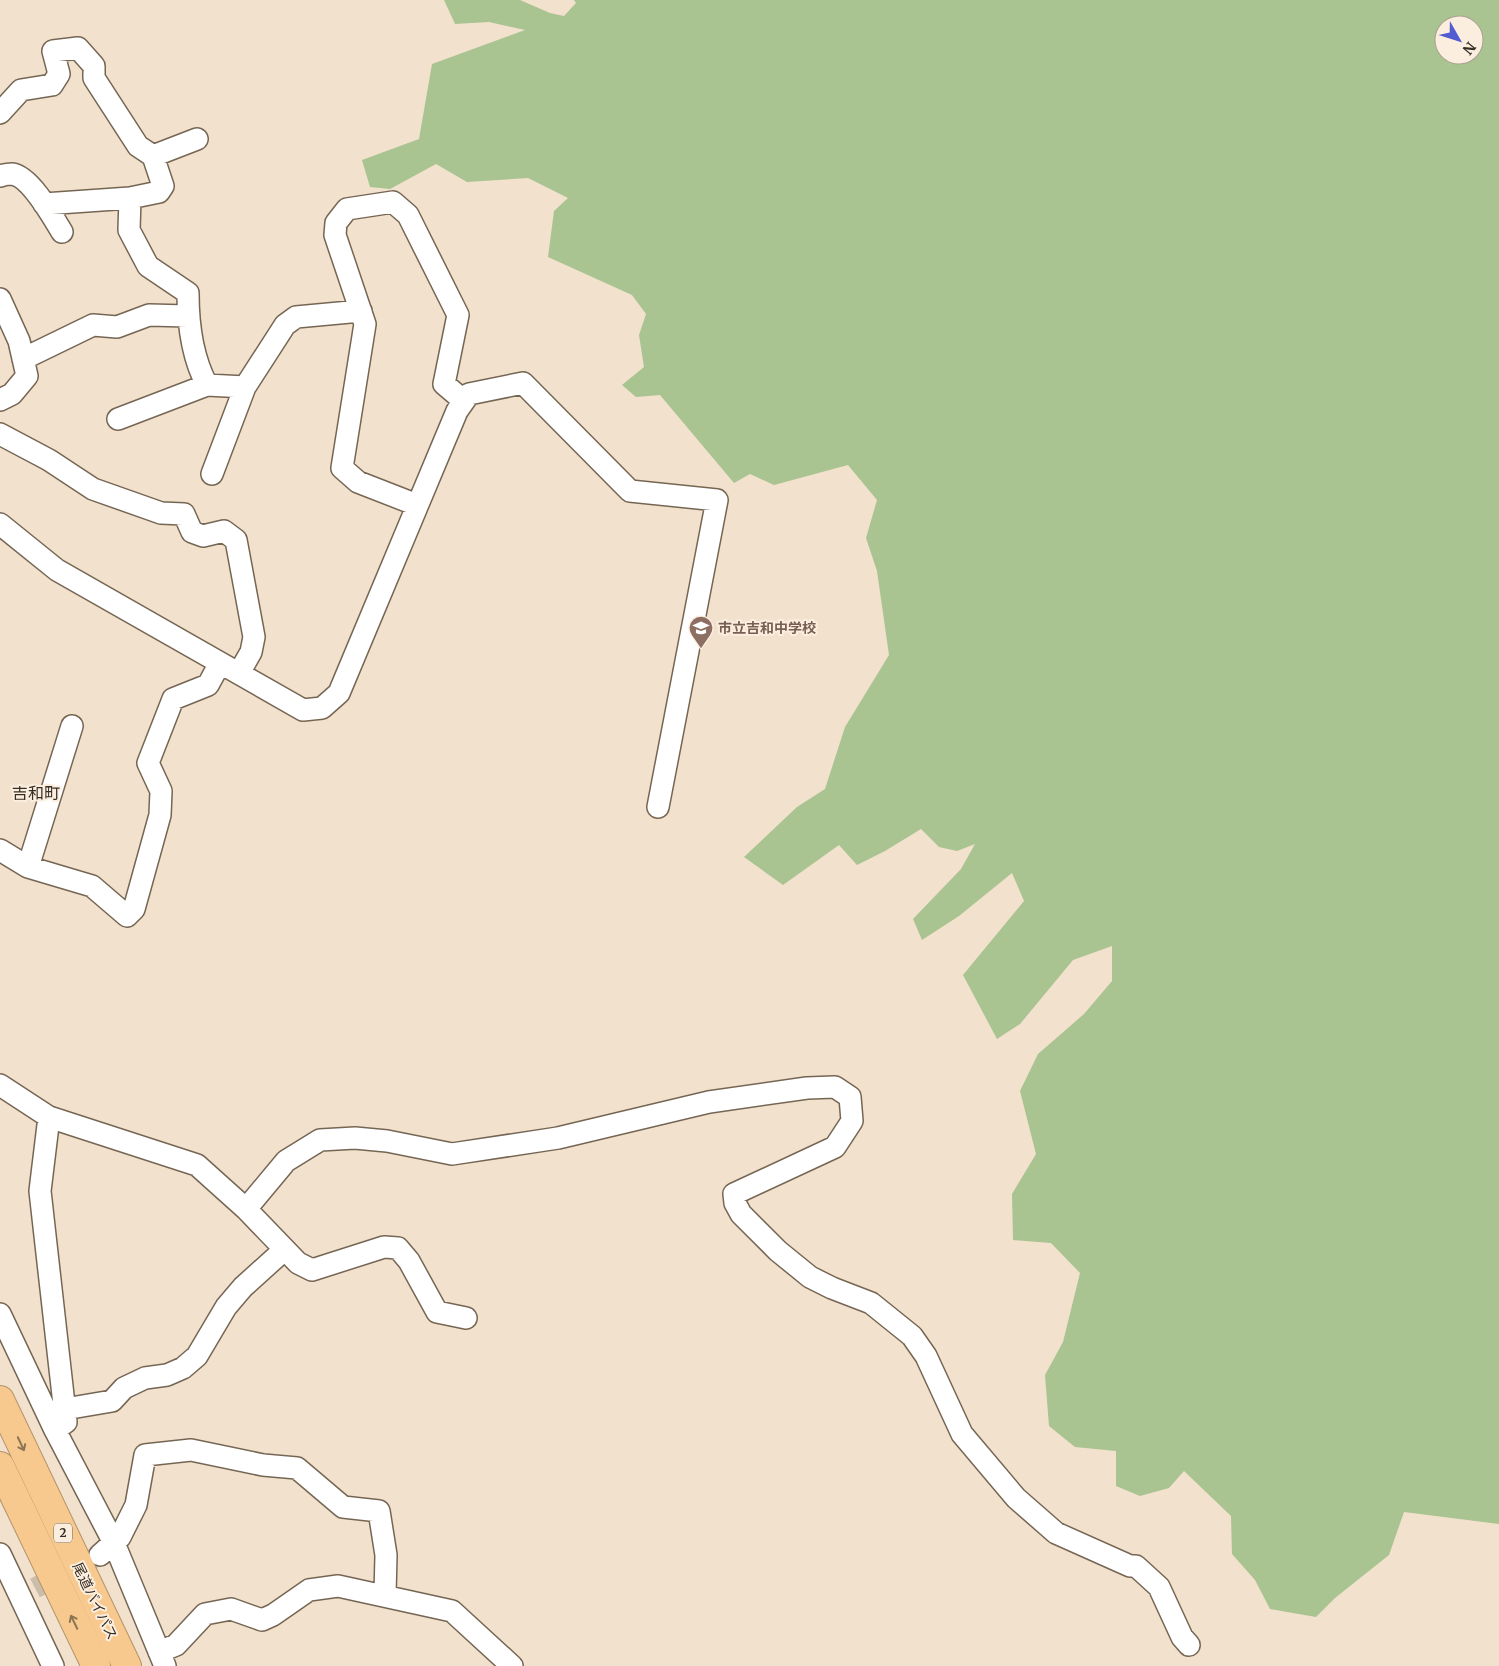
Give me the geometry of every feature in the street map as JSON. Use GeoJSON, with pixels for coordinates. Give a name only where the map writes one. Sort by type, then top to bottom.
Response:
{"type":"FeatureCollection","features":[{"type":"Feature","properties":{"kind":"highway","name":"尾道バイパス"},"geometry":{"type":"LineString","coordinates":[[0,1400],[127,1666]]}},
{"type":"Feature","properties":{"kind":"highway","name":"尾道バイパス"},"geometry":{"type":"LineString","coordinates":[[0,1466],[96,1666]]}},
{"type":"Feature","properties":{"kind":"street"},"geometry":{"type":"LineString","coordinates":[[0,113],[21,90],[52,85],[59,74],[53,51],[78,48],[94,66],[94,78],[138,146],[153,156],[163,186],[159,192],[130,198],[44,204]]}},
{"type":"Feature","properties":{"kind":"street"},"geometry":{"type":"LineString","coordinates":[[153,156],[198,139]]}},
{"type":"Feature","properties":{"kind":"street"},"geometry":{"type":"LineString","coordinates":[[0,176],[12,174],[25,180],[44,204],[62,232]]}},
{"type":"Feature","properties":{"kind":"street"},"geometry":{"type":"LineString","coordinates":[[130,198],[129,230],[148,266],[188,293],[188,316],[198,368],[207,385]]}},
{"type":"Feature","properties":{"kind":"street"},"geometry":{"type":"LineString","coordinates":[[417,505],[358,482],[342,468],[365,324],[335,235],[336,223],[348,209],[393,202],[408,215],[458,315],[444,384],[464,401]]}},
{"type":"Feature","properties":{"kind":"street"},"geometry":{"type":"LineString","coordinates":[[0,299],[19,341],[27,376],[12,394],[0,400]]}},
{"type":"Feature","properties":{"kind":"street"},"geometry":{"type":"LineString","coordinates":[[212,474],[245,387],[285,325],[296,317],[361,311]]}},
{"type":"Feature","properties":{"kind":"street"},"geometry":{"type":"LineString","coordinates":[[23,359],[94,325],[117,327],[150,315],[188,316]]}},
{"type":"Feature","properties":{"kind":"street"},"geometry":{"type":"LineString","coordinates":[[0,524],[57,570],[239,674],[303,710],[322,708],[339,693],[457,411],[470,394],[523,383],[630,491],[717,500],[658,807]]}},
{"type":"Feature","properties":{"kind":"street"},"geometry":{"type":"LineString","coordinates":[[118,419],[207,385],[245,387]]}},
{"type":"Feature","properties":{"kind":"street"},"geometry":{"type":"LineString","coordinates":[[0,434],[49,460],[93,489],[160,513],[184,514],[192,532],[204,536],[224,531],[236,540],[254,637],[251,652],[239,674]]}},
{"type":"Feature","properties":{"kind":"street"},"geometry":{"type":"LineString","coordinates":[[0,850],[28,868],[92,886],[127,916],[134,909],[160,815],[161,791],[148,763],[173,699],[208,685],[220,663]]}},
{"type":"Feature","properties":{"kind":"street"},"geometry":{"type":"LineString","coordinates":[[28,868],[72,726]]}},
{"type":"Feature","properties":{"kind":"street"},"geometry":{"type":"LineString","coordinates":[[0,1085],[50,1117],[197,1165],[246,1209],[298,1263],[312,1270],[384,1247],[398,1248],[409,1261],[437,1312],[466,1318]]}},
{"type":"Feature","properties":{"kind":"street"},"geometry":{"type":"LineString","coordinates":[[246,1209],[286,1161],[320,1140],[355,1138],[387,1141],[452,1154],[558,1138],[709,1102],[807,1088],[834,1087],[850,1097],[852,1120],[835,1147],[734,1194],[734,1203],[740,1214],[778,1251],[810,1277],[871,1303],[912,1336],[926,1356],[962,1434],[1016,1498],[1056,1533],[1130,1566],[1136,1566],[1159,1587],[1182,1637],[1189,1645]]}},
{"type":"Feature","properties":{"kind":"street"},"geometry":{"type":"LineString","coordinates":[[50,1117],[40,1191],[66,1422],[56,1430]]}},
{"type":"Feature","properties":{"kind":"street"},"geometry":{"type":"LineString","coordinates":[[65,1409],[112,1401],[124,1388],[145,1378],[167,1375],[183,1368],[197,1356],[226,1307],[284,1250]]}},
{"type":"Feature","properties":{"kind":"street"},"geometry":{"type":"LineString","coordinates":[[0,1314],[56,1430],[107,1549],[162,1659],[205,1614],[231,1609],[262,1620],[274,1615],[309,1590],[338,1586],[452,1611],[512,1666]]}},
{"type":"Feature","properties":{"kind":"street"},"geometry":{"type":"LineString","coordinates":[[107,1549],[120,1538],[136,1505],[145,1455],[191,1450],[263,1465],[297,1468],[343,1507],[379,1511],[386,1554],[384,1595]]}},
{"type":"Feature","properties":{"kind":"street"},"geometry":{"type":"LineString","coordinates":[[0,1554],[27,1591],[53,1666]]}},
{"type":"Feature","properties":{"kind":"green space"},"geometry":{"type":"Polygon","coordinates":[[[444,0],[520,0],[550,13],[564,16],[576,3],[574,0],[1499,0],[1499,1524],[1404,1512],[1389,1555],[1335,1598],[1316,1617],[1270,1609],[1255,1580],[1232,1554],[1231,1516],[1184,1471],[1169,1488],[1140,1496],[1116,1486],[1116,1451],[1075,1447],[1049,1426],[1045,1375],[1063,1342],[1080,1273],[1051,1243],[1013,1240],[1012,1194],[1036,1154],[1020,1091],[1038,1054],[1084,1014],[1112,981],[1112,946],[1073,960],[1020,1024],[997,1039],[963,975],[1024,901],[1012,873],[959,916],[922,940],[913,919],[961,869],[975,844],[957,851],[939,847],[921,829],[885,851],[857,865],[839,845],[783,885],[744,857],[797,807],[825,789],[845,727],[889,655],[877,571],[866,538],[877,500],[848,465],[774,485],[750,474],[734,483],[660,395],[636,397],[622,385],[644,367],[639,335],[646,314],[632,295],[548,257],[554,211],[568,198],[528,178],[467,182],[436,164],[390,189],[370,187],[362,160],[419,139],[432,64],[525,30],[489,22],[455,24],[444,0]]]}},
{"type":"Feature","properties":{"kind":"tunnel"},"geometry":{"type":"LineString","coordinates":[[35,1588],[93,1558]]}},
{"type":"Feature","properties":{"kind":"place","name":"市立吉和中学校"},"geometry":{"type":"Point","coordinates":[701,649]}},
{"type":"Feature","properties":{"kind":"district","name":"吉和町"},"geometry":{"type":"Point","coordinates":[36,793]}}]}
